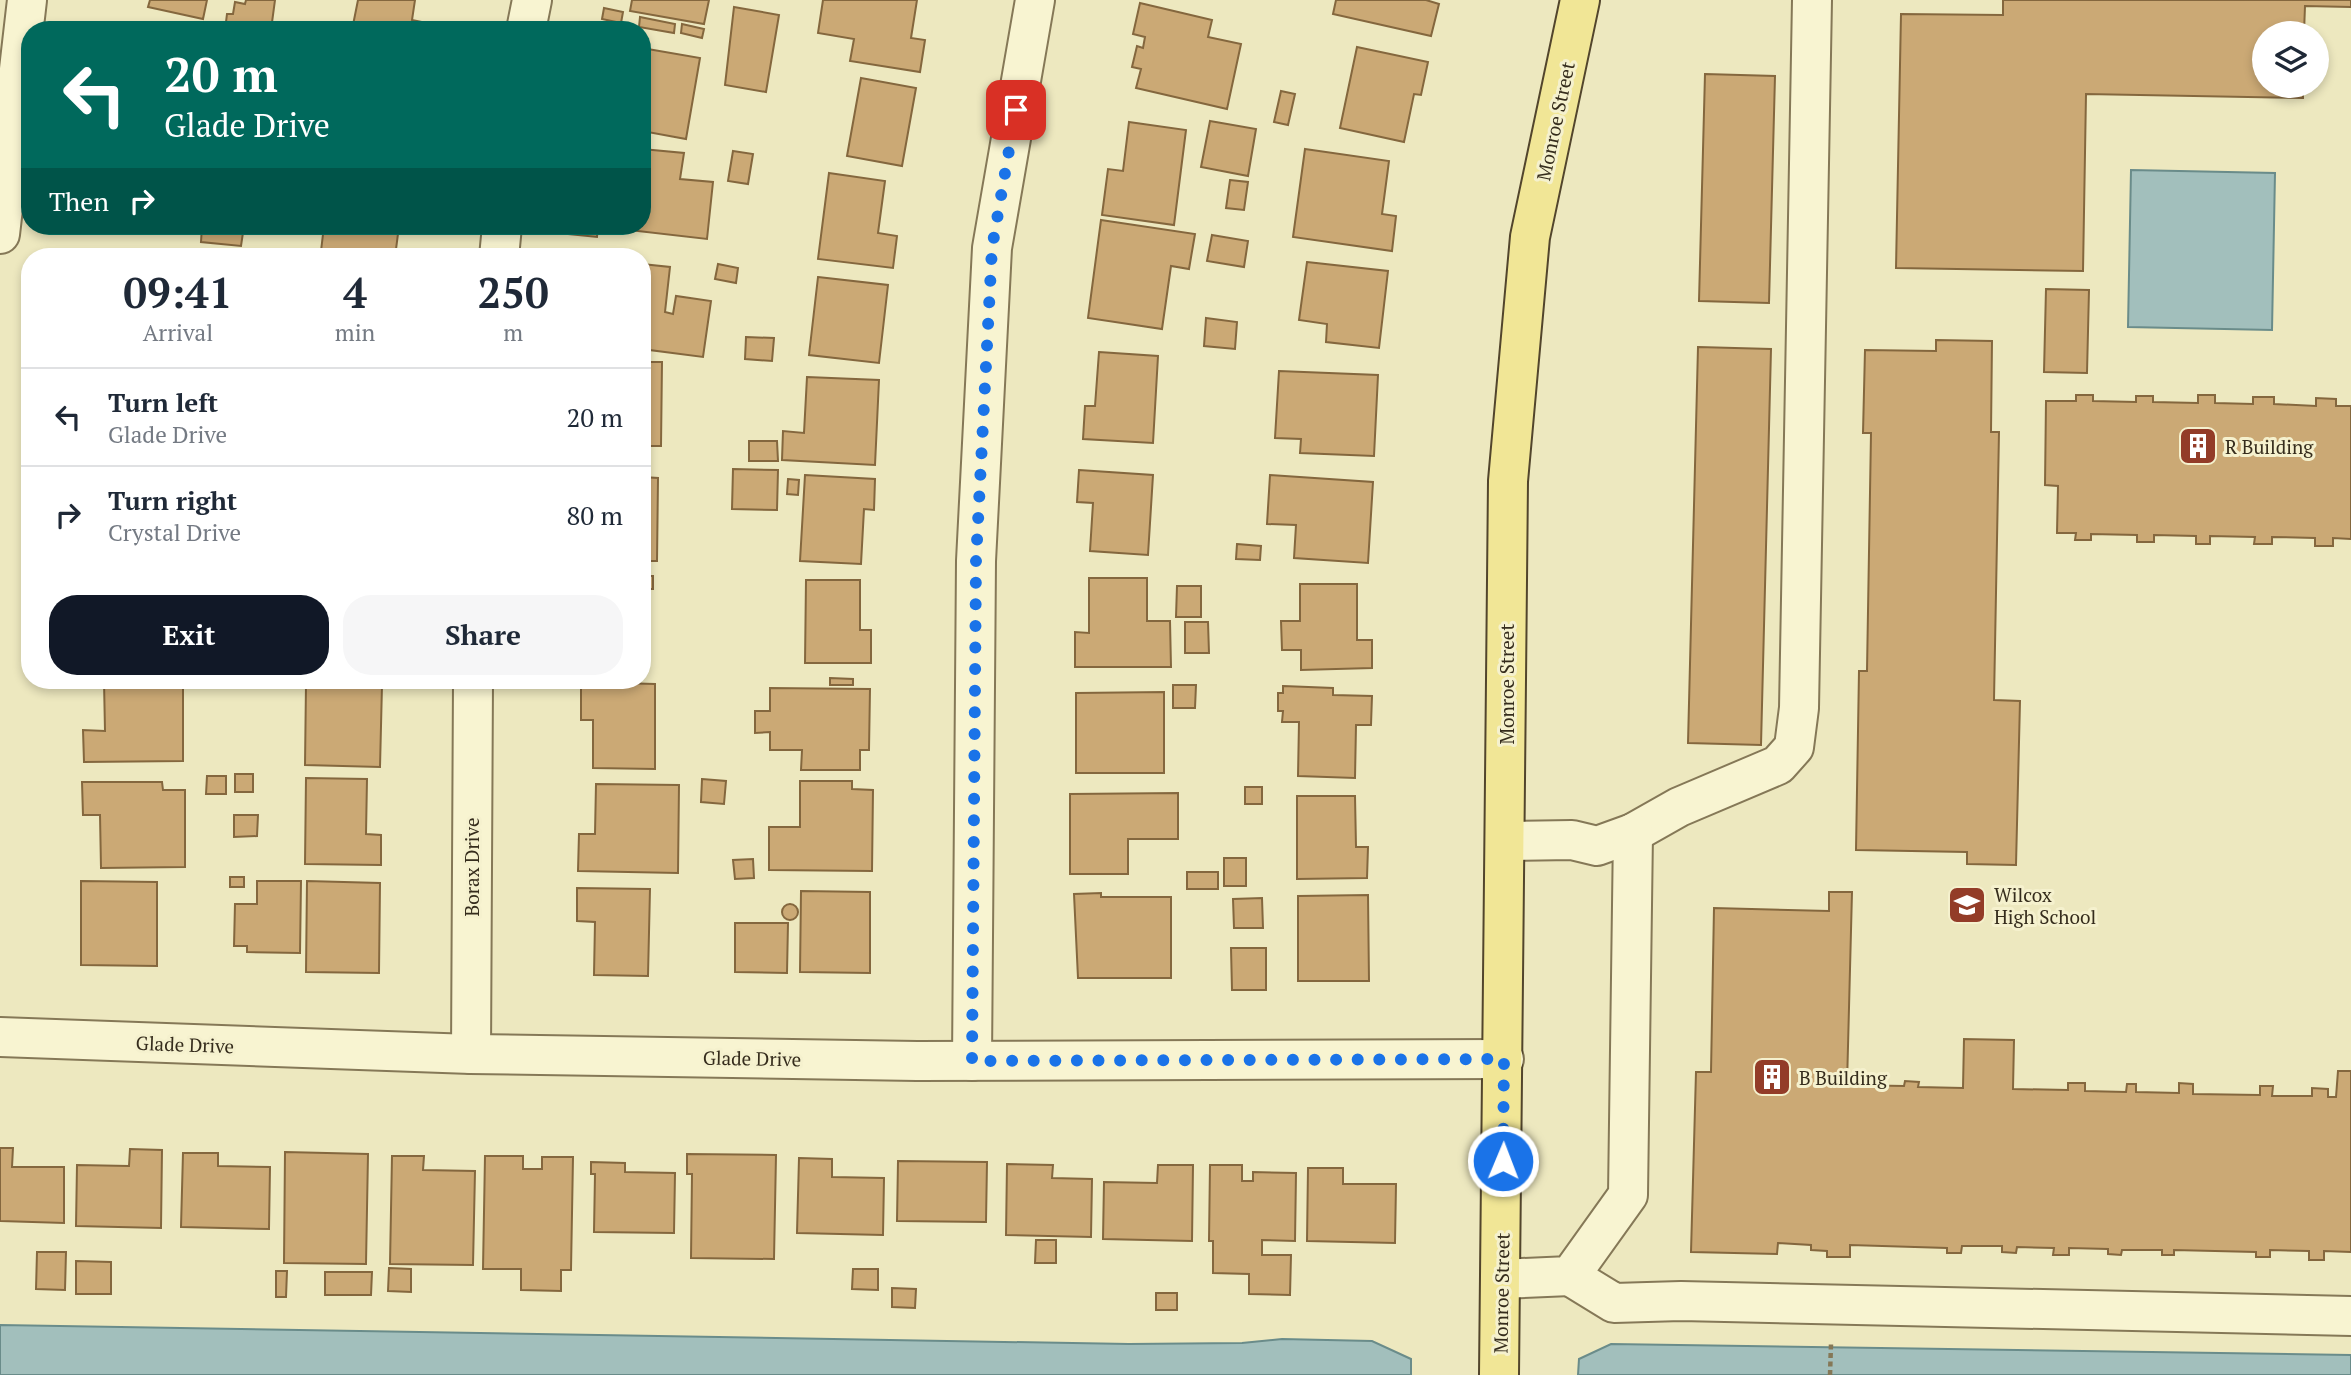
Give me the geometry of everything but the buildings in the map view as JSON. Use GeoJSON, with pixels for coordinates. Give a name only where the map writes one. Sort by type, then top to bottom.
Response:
{"type":"FeatureCollection","features":[{"type":"Feature","properties":{"kind":"main road","name":"Monroe Street"},"geometry":{"type":"LineString","coordinates":[[1500,1366],[1508,481],[1530,237],[1580,0]]}},
{"type":"Feature","properties":{"kind":"street"},"geometry":{"type":"LineString","coordinates":[[25,21],[27,0]]}},
{"type":"Feature","properties":{"kind":"street"},"geometry":{"type":"LineString","coordinates":[[528,21],[531,0]]}},
{"type":"Feature","properties":{"kind":"street"},"geometry":{"type":"LineString","coordinates":[[972,1061],[976,561],[992,248],[1035,0]]}},
{"type":"Feature","properties":{"kind":"street"},"geometry":{"type":"LineString","coordinates":[[1505,841],[1572,840],[1597,846],[1633,834],[1679,807],[1778,765],[1794,747],[1799,708],[1812,13]]}},
{"type":"Feature","properties":{"kind":"street"},"geometry":{"type":"LineString","coordinates":[[0,234],[21,52]]}},
{"type":"Feature","properties":{"kind":"street","name":"Borax Drive"},"geometry":{"type":"LineString","coordinates":[[471,1054],[473,689]]}},
{"type":"Feature","properties":{"kind":"street"},"geometry":{"type":"LineString","coordinates":[[1570,1276],[1628,1195],[1633,834]]}},
{"type":"Feature","properties":{"kind":"street","name":"Glade Drive"},"geometry":{"type":"LineString","coordinates":[[0,1037],[471,1054],[972,1061],[1504,1059]]}},
{"type":"Feature","properties":{"kind":"street"},"geometry":{"type":"LineString","coordinates":[[1500,1279],[1570,1276],[1614,1303],[1681,1301],[2351,1316]]}},
{"type":"Feature","properties":{"kind":"path"},"geometry":{"type":"LineString","coordinates":[[1830,1375],[1831,1351]]}},
{"type":"Feature","properties":{"kind":"water"},"geometry":{"type":"Polygon","coordinates":[[[2131,170],[2275,173],[2272,330],[2128,327],[2131,170]]]}},
{"type":"Feature","properties":{"kind":"water"},"geometry":{"type":"Polygon","coordinates":[[[0,1325],[1129,1344],[1242,1343],[1282,1339],[1372,1341],[1411,1359],[1411,1375],[0,1375],[0,1325]]]}},
{"type":"Feature","properties":{"kind":"water"},"geometry":{"type":"Polygon","coordinates":[[[1611,1344],[2351,1355],[2351,1375],[1578,1375],[1579,1359],[1611,1344]]]}},
{"type":"Feature","properties":{"kind":"place","name":"R Building"},"geometry":{"type":"Point","coordinates":[2198,446]}},
{"type":"Feature","properties":{"kind":"place","name":"Wilcox High School"},"geometry":{"type":"Point","coordinates":[1967,905]}},
{"type":"Feature","properties":{"kind":"place","name":"B Building"},"geometry":{"type":"Point","coordinates":[1772,1077]}},
{"type":"Feature","properties":{"kind":"route"},"geometry":{"type":"LineString","coordinates":[[1016,110],[992,248],[976,561],[972,1061],[1504,1059],[1503,1161]]}}]}
